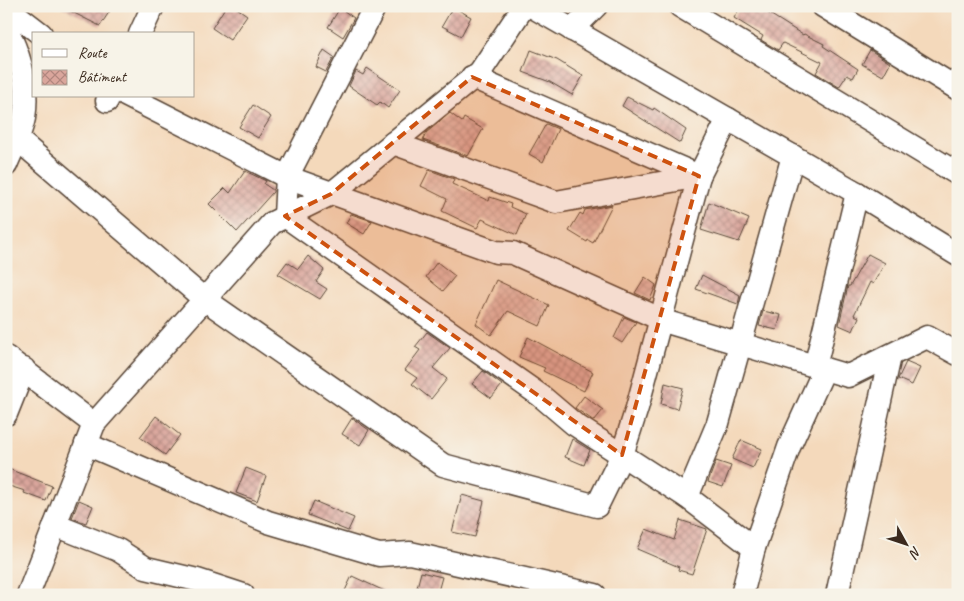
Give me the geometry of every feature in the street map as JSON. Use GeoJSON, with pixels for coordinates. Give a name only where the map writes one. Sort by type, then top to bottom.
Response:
{"type":"FeatureCollection","features":[{"type":"Feature","properties":{"kind":"street"},"geometry":{"type":"LineString","coordinates":[[141,32],[153,6]]}},
{"type":"Feature","properties":{"kind":"street"},"geometry":{"type":"LineString","coordinates":[[285,216],[287,177],[376,6]]}},
{"type":"Feature","properties":{"kind":"street"},"geometry":{"type":"LineString","coordinates":[[28,595],[90,434],[204,299],[272,223],[330,194],[480,72],[524,6]]}},
{"type":"Feature","properties":{"kind":"street"},"geometry":{"type":"LineString","coordinates":[[531,6],[857,193],[958,254]]}},
{"type":"Feature","properties":{"kind":"street"},"geometry":{"type":"LineString","coordinates":[[572,30],[596,6]]}},
{"type":"Feature","properties":{"kind":"street"},"geometry":{"type":"LineString","coordinates":[[680,6],[958,174]]}},
{"type":"Feature","properties":{"kind":"street"},"geometry":{"type":"LineString","coordinates":[[823,6],[958,89]]}},
{"type":"Feature","properties":{"kind":"street"},"geometry":{"type":"LineString","coordinates":[[6,7],[38,32]]}},
{"type":"Feature","properties":{"kind":"street"},"geometry":{"type":"LineString","coordinates":[[6,28],[17,49],[26,93],[24,119],[11,142],[6,165]]}},
{"type":"Feature","properties":{"kind":"street"},"geometry":{"type":"LineString","coordinates":[[472,77],[699,176]]}},
{"type":"Feature","properties":{"kind":"street"},"geometry":{"type":"LineString","coordinates":[[115,98],[287,177],[330,194],[496,252],[513,253],[662,319],[819,368],[848,376],[927,338],[958,354]]}},
{"type":"Feature","properties":{"kind":"street"},"geometry":{"type":"LineString","coordinates":[[11,142],[204,299],[443,465],[597,506],[622,455],[637,408],[699,176],[728,119]]}},
{"type":"Feature","properties":{"kind":"street"},"geometry":{"type":"LineString","coordinates":[[393,143],[556,202],[699,176]]}},
{"type":"Feature","properties":{"kind":"street"},"geometry":{"type":"LineString","coordinates":[[687,497],[718,423],[793,156]]}},
{"type":"Feature","properties":{"kind":"street"},"geometry":{"type":"LineString","coordinates":[[742,595],[754,548],[819,368],[857,193]]}},
{"type":"Feature","properties":{"kind":"street"},"geometry":{"type":"LineString","coordinates":[[285,216],[542,396],[574,424],[687,497],[754,548]]}},
{"type":"Feature","properties":{"kind":"street"},"geometry":{"type":"LineString","coordinates":[[837,595],[890,356]]}},
{"type":"Feature","properties":{"kind":"street"},"geometry":{"type":"LineString","coordinates":[[15,363],[90,434],[268,522],[379,555],[410,553],[594,595]]}},
{"type":"Feature","properties":{"kind":"street"},"geometry":{"type":"LineString","coordinates":[[6,414],[15,363]]}},
{"type":"Feature","properties":{"kind":"street"},"geometry":{"type":"LineString","coordinates":[[55,525],[118,550],[146,568],[197,580],[243,595]]}},
{"type":"Feature","properties":{"kind":"highlighted area"},"geometry":{"type":"Polygon","coordinates":[[[472,77],[699,176],[622,455],[285,216],[331,194],[472,77]]]}},
{"type":"Feature","properties":{"kind":"building"},"geometry":{"type":"Polygon","coordinates":[[[60,6],[113,6],[100,26],[60,6]]]}},
{"type":"Feature","properties":{"kind":"building"},"geometry":{"type":"Polygon","coordinates":[[[226,6],[234,6],[247,15],[230,40],[212,28],[226,6]]]}},
{"type":"Feature","properties":{"kind":"building"},"geometry":{"type":"Polygon","coordinates":[[[741,6],[757,6],[803,35],[824,44],[823,46],[858,69],[853,78],[847,75],[839,87],[816,73],[822,62],[783,43],[778,50],[761,40],[763,36],[734,18],[741,6]]]}},
{"type":"Feature","properties":{"kind":"building"},"geometry":{"type":"Polygon","coordinates":[[[453,7],[471,17],[461,36],[442,26],[453,7]]]}},
{"type":"Feature","properties":{"kind":"building"},"geometry":{"type":"Polygon","coordinates":[[[340,8],[354,18],[343,37],[328,27],[340,8]]]}},
{"type":"Feature","properties":{"kind":"building"},"geometry":{"type":"Polygon","coordinates":[[[324,50],[334,57],[326,72],[316,67],[324,50]]]}},
{"type":"Feature","properties":{"kind":"building"},"geometry":{"type":"Polygon","coordinates":[[[531,50],[557,60],[583,76],[572,95],[550,82],[523,72],[531,50]]]}},
{"type":"Feature","properties":{"kind":"building"},"geometry":{"type":"Polygon","coordinates":[[[870,50],[890,63],[883,76],[862,64],[870,50]]]}},
{"type":"Feature","properties":{"kind":"building"},"geometry":{"type":"Polygon","coordinates":[[[367,68],[400,90],[388,108],[380,102],[377,105],[349,86],[356,71],[363,75],[367,68]]]}},
{"type":"Feature","properties":{"kind":"building"},"geometry":{"type":"Polygon","coordinates":[[[627,97],[653,110],[654,108],[686,130],[680,143],[622,106],[627,97]]]}},
{"type":"Feature","properties":{"kind":"building"},"geometry":{"type":"Polygon","coordinates":[[[253,105],[271,117],[258,138],[239,127],[253,105]]]}},
{"type":"Feature","properties":{"kind":"building"},"geometry":{"type":"Polygon","coordinates":[[[450,113],[462,122],[464,118],[483,129],[468,156],[423,140],[426,133],[450,113]]]}},
{"type":"Feature","properties":{"kind":"building"},"geometry":{"type":"Polygon","coordinates":[[[546,124],[558,129],[543,162],[529,154],[546,124]]]}},
{"type":"Feature","properties":{"kind":"building"},"geometry":{"type":"Polygon","coordinates":[[[429,170],[454,179],[452,184],[489,201],[490,197],[511,204],[510,207],[526,214],[517,235],[482,219],[477,228],[442,211],[447,199],[421,186],[429,170]]]}},
{"type":"Feature","properties":{"kind":"building"},"geometry":{"type":"Polygon","coordinates":[[[245,171],[266,181],[264,184],[273,192],[237,232],[209,204],[225,188],[230,193],[245,171]]]}},
{"type":"Feature","properties":{"kind":"building"},"geometry":{"type":"Polygon","coordinates":[[[709,202],[749,219],[739,242],[701,230],[709,202]]]}},
{"type":"Feature","properties":{"kind":"building"},"geometry":{"type":"Polygon","coordinates":[[[612,205],[593,243],[588,240],[587,242],[569,231],[580,213],[583,215],[585,210],[612,205]]]}},
{"type":"Feature","properties":{"kind":"building"},"geometry":{"type":"Polygon","coordinates":[[[351,214],[372,221],[364,234],[346,223],[351,214]]]}},
{"type":"Feature","properties":{"kind":"building"},"geometry":{"type":"Polygon","coordinates":[[[868,254],[885,263],[873,284],[870,282],[854,315],[859,317],[853,331],[839,325],[848,286],[850,286],[868,254]]]}},
{"type":"Feature","properties":{"kind":"building"},"geometry":{"type":"Polygon","coordinates":[[[308,256],[324,270],[316,282],[327,289],[320,299],[278,274],[287,262],[298,269],[308,256]]]}},
{"type":"Feature","properties":{"kind":"building"},"geometry":{"type":"Polygon","coordinates":[[[437,262],[455,276],[443,291],[426,277],[437,262]]]}},
{"type":"Feature","properties":{"kind":"building"},"geometry":{"type":"Polygon","coordinates":[[[702,275],[740,295],[738,304],[696,289],[702,275]]]}},
{"type":"Feature","properties":{"kind":"building"},"geometry":{"type":"Polygon","coordinates":[[[645,277],[656,285],[650,300],[635,293],[645,277]]]}},
{"type":"Feature","properties":{"kind":"building"},"geometry":{"type":"Polygon","coordinates":[[[496,280],[549,305],[540,326],[508,311],[491,335],[476,324],[496,280]]]}},
{"type":"Feature","properties":{"kind":"building"},"geometry":{"type":"Polygon","coordinates":[[[763,311],[781,315],[777,330],[759,326],[763,311]]]}},
{"type":"Feature","properties":{"kind":"building"},"geometry":{"type":"Polygon","coordinates":[[[624,317],[636,322],[622,343],[614,338],[624,317]]]}},
{"type":"Feature","properties":{"kind":"building"},"geometry":{"type":"Polygon","coordinates":[[[427,332],[450,348],[433,368],[447,379],[431,399],[412,384],[417,378],[405,370],[420,350],[415,347],[427,332]]]}},
{"type":"Feature","properties":{"kind":"building"},"geometry":{"type":"Polygon","coordinates":[[[528,337],[593,372],[584,391],[543,371],[545,368],[519,357],[528,337]]]}},
{"type":"Feature","properties":{"kind":"building"},"geometry":{"type":"Polygon","coordinates":[[[906,362],[920,368],[912,385],[898,379],[906,362]]]}},
{"type":"Feature","properties":{"kind":"building"},"geometry":{"type":"Polygon","coordinates":[[[483,371],[502,385],[491,398],[472,384],[483,371]]]}},
{"type":"Feature","properties":{"kind":"building"},"geometry":{"type":"Polygon","coordinates":[[[665,383],[683,388],[677,409],[661,404],[665,383]]]}},
{"type":"Feature","properties":{"kind":"building"},"geometry":{"type":"Polygon","coordinates":[[[584,396],[603,410],[594,421],[575,408],[584,396]]]}},
{"type":"Feature","properties":{"kind":"building"},"geometry":{"type":"Polygon","coordinates":[[[156,416],[180,435],[165,455],[140,437],[156,416]]]}},
{"type":"Feature","properties":{"kind":"building"},"geometry":{"type":"Polygon","coordinates":[[[352,418],[369,430],[360,445],[342,434],[352,418]]]}},
{"type":"Feature","properties":{"kind":"building"},"geometry":{"type":"Polygon","coordinates":[[[572,439],[590,450],[584,465],[565,457],[572,439]]]}},
{"type":"Feature","properties":{"kind":"building"},"geometry":{"type":"Polygon","coordinates":[[[741,440],[762,449],[753,468],[732,459],[741,440]]]}},
{"type":"Feature","properties":{"kind":"building"},"geometry":{"type":"Polygon","coordinates":[[[716,461],[731,466],[723,487],[708,482],[716,461]]]}},
{"type":"Feature","properties":{"kind":"building"},"geometry":{"type":"Polygon","coordinates":[[[6,468],[52,486],[46,501],[6,485],[6,468]]]}},
{"type":"Feature","properties":{"kind":"building"},"geometry":{"type":"Polygon","coordinates":[[[246,468],[266,476],[257,501],[236,493],[246,468]]]}},
{"type":"Feature","properties":{"kind":"building"},"geometry":{"type":"Polygon","coordinates":[[[462,495],[484,501],[475,537],[452,532],[462,495]]]}},
{"type":"Feature","properties":{"kind":"building"},"geometry":{"type":"Polygon","coordinates":[[[79,500],[93,506],[86,523],[72,518],[79,500]]]}},
{"type":"Feature","properties":{"kind":"building"},"geometry":{"type":"Polygon","coordinates":[[[314,501],[354,518],[348,531],[308,515],[314,501]]]}},
{"type":"Feature","properties":{"kind":"building"},"geometry":{"type":"Polygon","coordinates":[[[680,520],[707,529],[692,574],[678,570],[679,567],[637,549],[646,529],[674,540],[680,520]]]}},
{"type":"Feature","properties":{"kind":"building"},"geometry":{"type":"Polygon","coordinates":[[[421,572],[442,577],[437,595],[415,595],[421,572]]]}},
{"type":"Feature","properties":{"kind":"building"},"geometry":{"type":"Polygon","coordinates":[[[352,576],[393,595],[343,595],[352,576]]]}}]}
